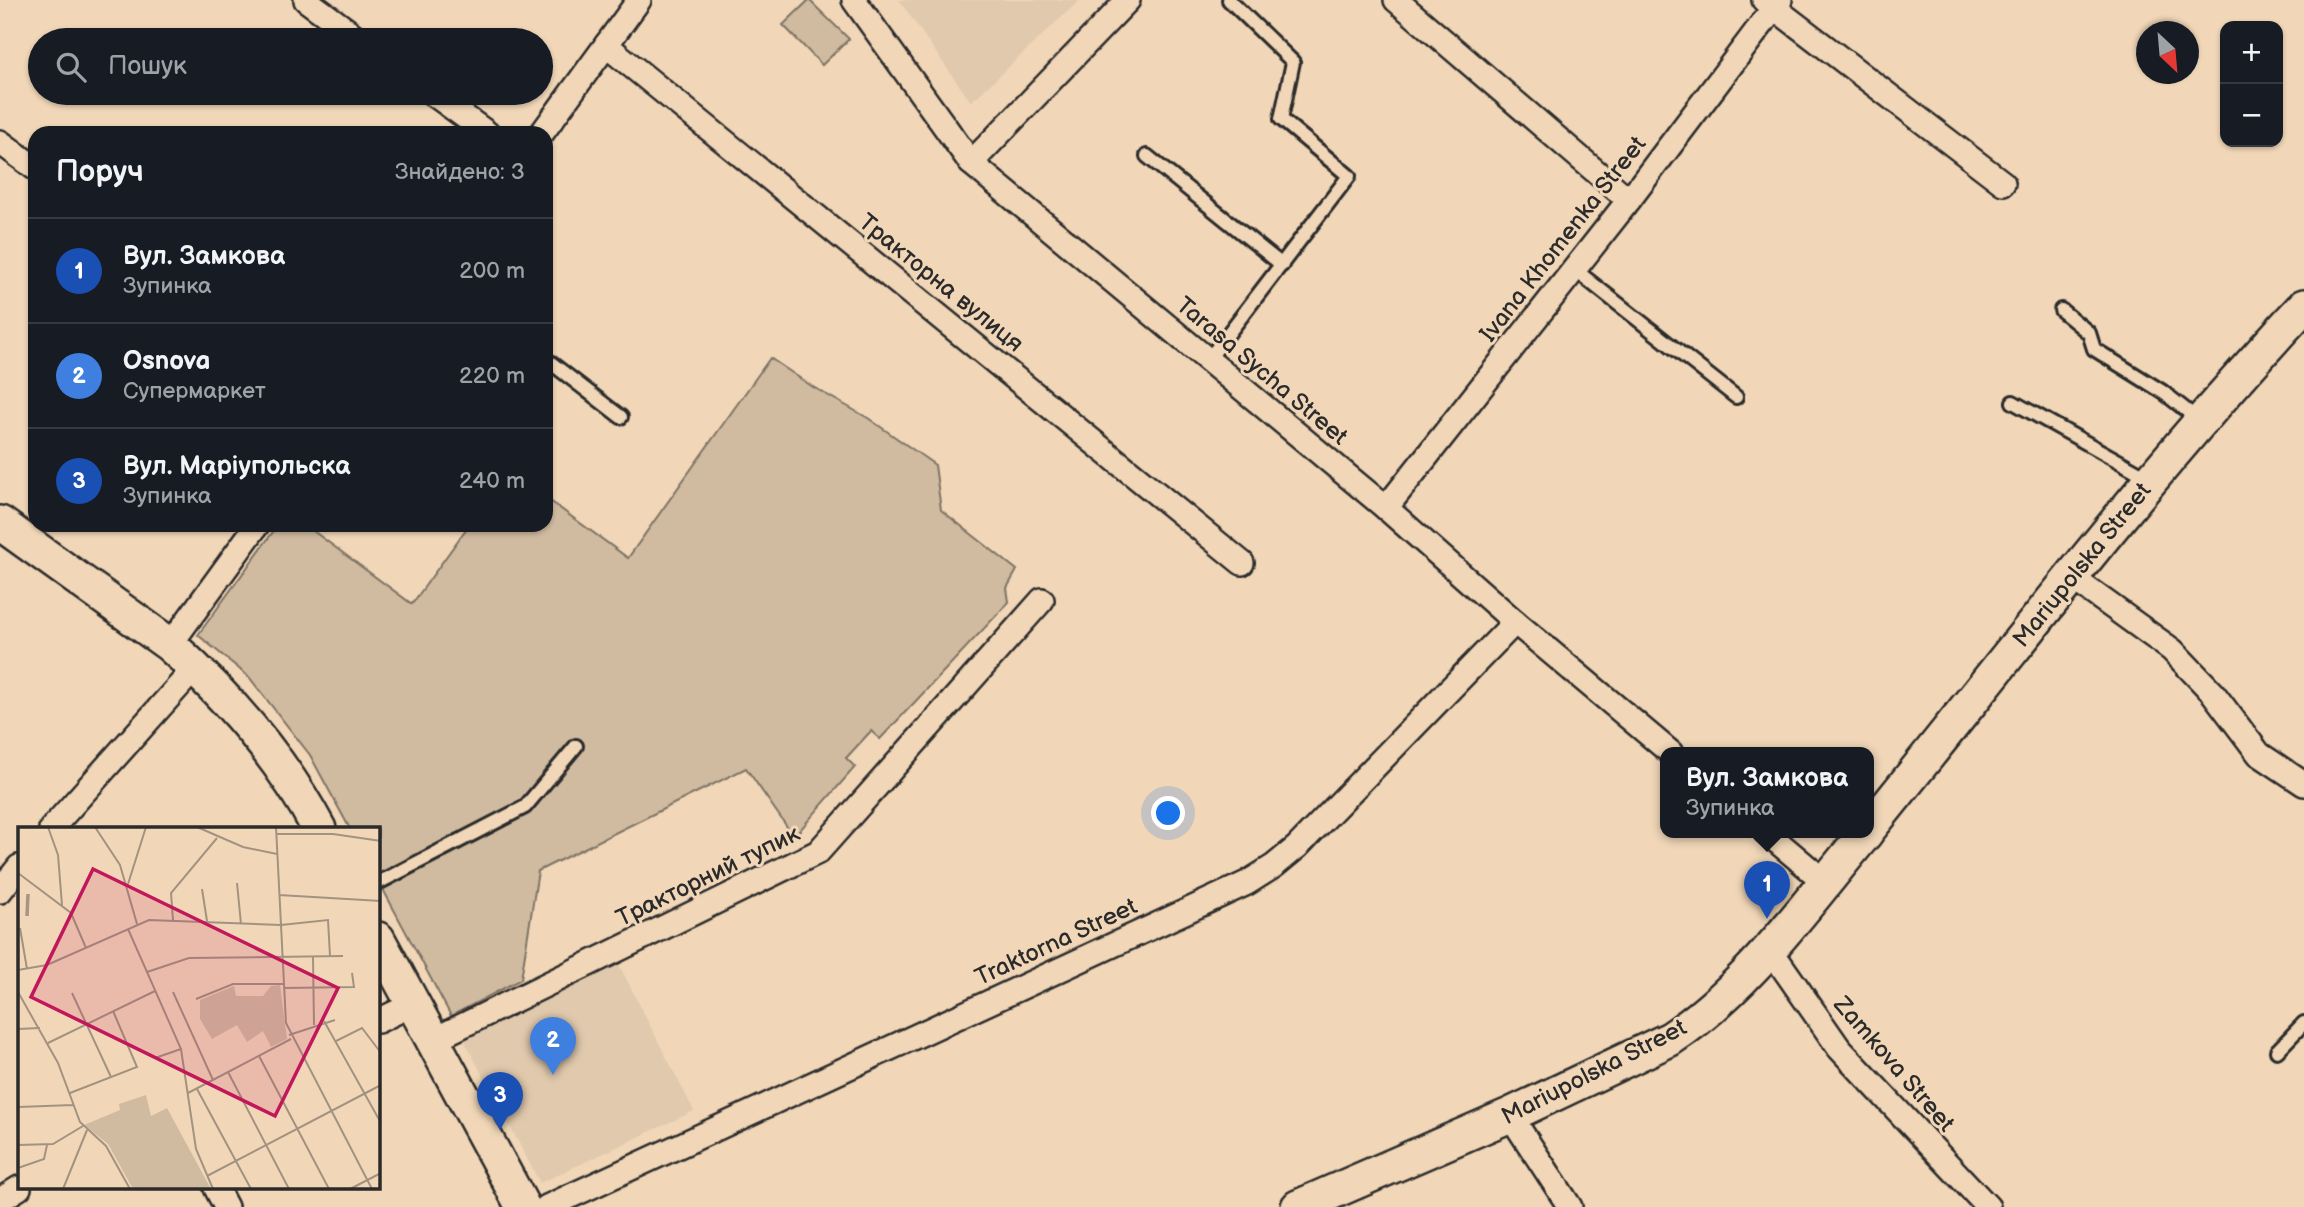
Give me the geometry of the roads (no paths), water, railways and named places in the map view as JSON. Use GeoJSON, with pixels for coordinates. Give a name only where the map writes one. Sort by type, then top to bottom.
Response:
{"type":"FeatureCollection","features":[{"type":"Feature","properties":{"kind":"main road","name":"Mariupolska Street"},"geometry":{"type":"LineString","coordinates":[[1874,823],[2071,577],[2253,360],[2304,306]]}},
{"type":"Feature","properties":{"kind":"main road"},"geometry":{"type":"LineString","coordinates":[[0,523],[170,645],[195,668],[270,751],[306,804],[318,827]]}},
{"type":"Feature","properties":{"kind":"main road","name":"Mariupolska Street"},"geometry":{"type":"LineString","coordinates":[[1298,1207],[1510,1115],[1670,1039],[1693,1024],[1716,1005],[1770,949],[1862,838]]}},
{"type":"Feature","properties":{"kind":"main road"},"geometry":{"type":"LineString","coordinates":[[380,943],[523,1207]]}},
{"type":"Feature","properties":{"kind":"street"},"geometry":{"type":"LineString","coordinates":[[306,0],[344,28]]}},
{"type":"Feature","properties":{"kind":"street"},"geometry":{"type":"LineString","coordinates":[[547,126],[639,0]]}},
{"type":"Feature","properties":{"kind":"street","name":"Tarasa Sycha Street"},"geometry":{"type":"LineString","coordinates":[[854,0],[971,163],[1386,508],[1515,622],[1664,747]]}},
{"type":"Feature","properties":{"kind":"street"},"geometry":{"type":"LineString","coordinates":[[971,163],[1128,0]]}},
{"type":"Feature","properties":{"kind":"street"},"geometry":{"type":"LineString","coordinates":[[1396,0],[1629,200]]}},
{"type":"Feature","properties":{"kind":"street"},"geometry":{"type":"LineString","coordinates":[[1773,3],[2003,183]]}},
{"type":"Feature","properties":{"kind":"street","name":"Ivana Khomenka Street"},"geometry":{"type":"LineString","coordinates":[[1386,508],[1629,200],[1773,3]]}},
{"type":"Feature","properties":{"kind":"street","name":"Тракторна вулиця"},"geometry":{"type":"LineString","coordinates":[[606,45],[1242,563]]}},
{"type":"Feature","properties":{"kind":"street"},"geometry":{"type":"LineString","coordinates":[[448,105],[477,126]]}},
{"type":"Feature","properties":{"kind":"street"},"geometry":{"type":"LineString","coordinates":[[0,142],[28,163]]}},
{"type":"Feature","properties":{"kind":"street"},"geometry":{"type":"LineString","coordinates":[[170,645],[252,532]]}},
{"type":"Feature","properties":{"kind":"street"},"geometry":{"type":"LineString","coordinates":[[2071,577],[2172,650],[2213,693],[2259,754],[2304,784]]}},
{"type":"Feature","properties":{"kind":"street","name":"Тракторний тупик"},"geometry":{"type":"LineString","coordinates":[[433,1040],[818,852],[1042,600]]}},
{"type":"Feature","properties":{"kind":"street","name":"Traktorna Street"},"geometry":{"type":"LineString","coordinates":[[547,1207],[1247,883],[1297,847],[1515,622]]}},
{"type":"Feature","properties":{"kind":"street"},"geometry":{"type":"LineString","coordinates":[[53,827],[195,668]]}},
{"type":"Feature","properties":{"kind":"street"},"geometry":{"type":"LineString","coordinates":[[1773,838],[1825,882]]}},
{"type":"Feature","properties":{"kind":"street"},"geometry":{"type":"LineString","coordinates":[[0,891],[18,868]]}},
{"type":"Feature","properties":{"kind":"street","name":"Zamkova Street"},"geometry":{"type":"LineString","coordinates":[[1770,949],[1839,1048],[1982,1203]]}},
{"type":"Feature","properties":{"kind":"street"},"geometry":{"type":"LineString","coordinates":[[380,1020],[413,1004]]}},
{"type":"Feature","properties":{"kind":"street"},"geometry":{"type":"LineString","coordinates":[[1510,1115],[1570,1207]]}},
{"type":"Feature","properties":{"kind":"street"},"geometry":{"type":"LineString","coordinates":[[0,1200],[18,1189]]}},
{"type":"Feature","properties":{"kind":"street"},"geometry":{"type":"LineString","coordinates":[[217,1190],[226,1207]]}},
{"type":"Feature","properties":{"kind":"lane"},"geometry":{"type":"LineString","coordinates":[[1208,360],[1349,176],[1281,119],[1293,62],[1229,0]]}},
{"type":"Feature","properties":{"kind":"lane"},"geometry":{"type":"LineString","coordinates":[[1147,156],[1282,265]]}},
{"type":"Feature","properties":{"kind":"lane"},"geometry":{"type":"LineString","coordinates":[[1574,269],[1736,397]]}},
{"type":"Feature","properties":{"kind":"lane"},"geometry":{"type":"LineString","coordinates":[[2061,310],[2089,333],[2094,349],[2163,393],[2201,422]]}},
{"type":"Feature","properties":{"kind":"lane"},"geometry":{"type":"LineString","coordinates":[[553,364],[621,417]]}},
{"type":"Feature","properties":{"kind":"lane"},"geometry":{"type":"LineString","coordinates":[[2013,402],[2152,480]]}},
{"type":"Feature","properties":{"kind":"lane"},"geometry":{"type":"LineString","coordinates":[[380,882],[526,807],[576,746]]}},
{"type":"Feature","properties":{"kind":"lane"},"geometry":{"type":"LineString","coordinates":[[2277,1051],[2304,1023]]}},
{"type":"Feature","properties":{"kind":"place","name":"Вул. Замкова"},"geometry":{"type":"Point","coordinates":[1767,919]}},
{"type":"Feature","properties":{"kind":"place","name":"Osnova"},"geometry":{"type":"Point","coordinates":[553,1075]}},
{"type":"Feature","properties":{"kind":"place","name":"Вул. Маріупольска"},"geometry":{"type":"Point","coordinates":[500,1130]}}]}
